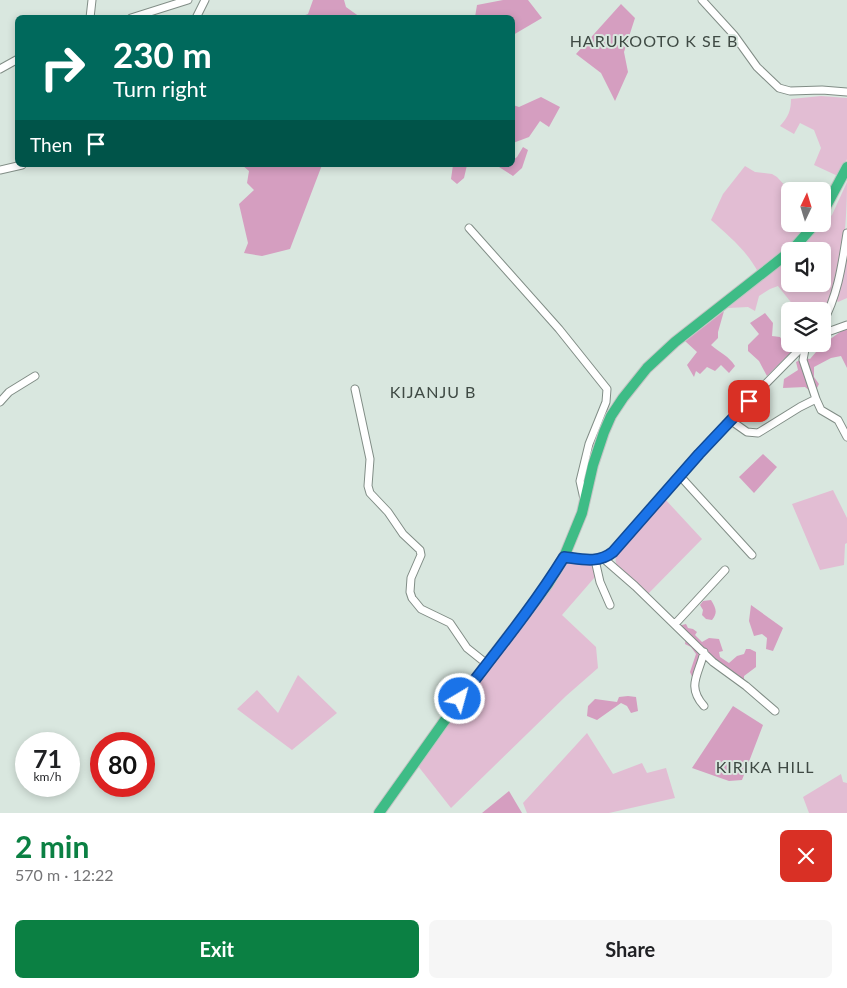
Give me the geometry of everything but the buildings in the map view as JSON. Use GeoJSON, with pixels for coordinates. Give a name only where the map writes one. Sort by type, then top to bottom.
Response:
{"type":"FeatureCollection","features":[{"type":"Feature","properties":{"kind":"highway"},"geometry":{"type":"LineString","coordinates":[[831,198],[846,171]]}},
{"type":"Feature","properties":{"kind":"highway"},"geometry":{"type":"LineString","coordinates":[[379,813],[487,664],[548,584],[564,557],[577,527],[593,465],[604,432],[611,416],[636,381],[675,342],[793,249],[808,232]]}},
{"type":"Feature","properties":{"kind":"street"},"geometry":{"type":"LineString","coordinates":[[90,15],[92,0]]}},
{"type":"Feature","properties":{"kind":"street"},"geometry":{"type":"LineString","coordinates":[[140,15],[188,0]]}},
{"type":"Feature","properties":{"kind":"street"},"geometry":{"type":"LineString","coordinates":[[198,15],[205,0]]}},
{"type":"Feature","properties":{"kind":"street"},"geometry":{"type":"LineString","coordinates":[[702,0],[734,35],[757,67],[779,88],[790,92],[822,90],[847,92]]}},
{"type":"Feature","properties":{"kind":"street"},"geometry":{"type":"LineString","coordinates":[[0,69],[15,61]]}},
{"type":"Feature","properties":{"kind":"street"},"geometry":{"type":"LineString","coordinates":[[0,170],[15,167]]}},
{"type":"Feature","properties":{"kind":"street"},"geometry":{"type":"LineString","coordinates":[[469,228],[559,329],[607,389],[606,402],[589,444],[580,481],[580,488],[585,501]]}},
{"type":"Feature","properties":{"kind":"street"},"geometry":{"type":"LineString","coordinates":[[831,308],[840,277],[847,233]]}},
{"type":"Feature","properties":{"kind":"street"},"geometry":{"type":"LineString","coordinates":[[831,331],[847,325]]}},
{"type":"Feature","properties":{"kind":"street"},"geometry":{"type":"LineString","coordinates":[[564,557],[595,560],[604,559],[613,552],[730,420],[798,352]]}},
{"type":"Feature","properties":{"kind":"street"},"geometry":{"type":"LineString","coordinates":[[804,352],[803,360],[816,400],[821,410],[838,420],[847,438]]}},
{"type":"Feature","properties":{"kind":"street"},"geometry":{"type":"LineString","coordinates":[[793,357],[803,360]]}},
{"type":"Feature","properties":{"kind":"street"},"geometry":{"type":"LineString","coordinates":[[0,402],[9,392],[35,376]]}},
{"type":"Feature","properties":{"kind":"street"},"geometry":{"type":"LineString","coordinates":[[355,389],[370,459],[368,486],[370,493],[388,512],[403,534],[420,550],[421,555],[410,585],[412,598],[421,608],[450,623],[468,648],[487,664]]}},
{"type":"Feature","properties":{"kind":"street"},"geometry":{"type":"LineString","coordinates":[[730,420],[747,432],[758,433],[800,407],[816,400]]}},
{"type":"Feature","properties":{"kind":"street"},"geometry":{"type":"LineString","coordinates":[[680,476],[752,555]]}},
{"type":"Feature","properties":{"kind":"street"},"geometry":{"type":"LineString","coordinates":[[604,559],[704,652],[775,711]]}},
{"type":"Feature","properties":{"kind":"street"},"geometry":{"type":"LineString","coordinates":[[595,560],[600,582],[610,605]]}},
{"type":"Feature","properties":{"kind":"street"},"geometry":{"type":"LineString","coordinates":[[675,624],[724,570]]}},
{"type":"Feature","properties":{"kind":"street"},"geometry":{"type":"LineString","coordinates":[[704,652],[694,683],[697,696],[704,706]]}},
{"type":"Feature","properties":{"kind":"shaded area"},"geometry":{"type":"Polygon","coordinates":[[[313,0],[344,0],[346,7],[357,15],[305,15],[308,14],[313,0]]]}},
{"type":"Feature","properties":{"kind":"shaded area"},"geometry":{"type":"Polygon","coordinates":[[[503,0],[528,0],[542,18],[515,34],[515,15],[475,15],[477,5],[503,0]]]}},
{"type":"Feature","properties":{"kind":"shaded area"},"geometry":{"type":"Polygon","coordinates":[[[621,4],[635,18],[624,52],[628,72],[615,101],[601,73],[576,54],[621,4]]]}},
{"type":"Feature","properties":{"kind":"shaded area"},"geometry":{"type":"Polygon","coordinates":[[[821,96],[847,98],[847,159],[840,177],[814,165],[821,148],[814,130],[800,123],[794,134],[780,126],[788,114],[791,99],[821,96]]]}},
{"type":"Feature","properties":{"kind":"shaded area"},"geometry":{"type":"Polygon","coordinates":[[[541,97],[560,107],[549,127],[540,121],[529,137],[515,142],[515,106],[519,107],[541,97]]]}},
{"type":"Feature","properties":{"kind":"shaded area"},"geometry":{"type":"Polygon","coordinates":[[[523,147],[528,150],[522,168],[513,176],[499,167],[515,167],[515,158],[523,147]]]}},
{"type":"Feature","properties":{"kind":"shaded area"},"geometry":{"type":"Polygon","coordinates":[[[745,166],[755,172],[772,174],[782,182],[781,232],[801,232],[792,242],[781,242],[781,254],[758,272],[743,251],[711,220],[723,194],[745,166]]]}},
{"type":"Feature","properties":{"kind":"shaded area"},"geometry":{"type":"Polygon","coordinates":[[[244,167],[321,167],[290,249],[262,256],[244,253],[248,243],[239,204],[254,190],[247,183],[249,171],[244,167]]]}},
{"type":"Feature","properties":{"kind":"shaded area"},"geometry":{"type":"Polygon","coordinates":[[[453,167],[467,167],[464,178],[457,184],[451,179],[453,167]]]}},
{"type":"Feature","properties":{"kind":"shaded area"},"geometry":{"type":"Polygon","coordinates":[[[847,182],[843,251],[829,302],[791,302],[783,292],[831,292],[831,242],[804,242],[815,232],[831,232],[832,215],[847,182]]]}},
{"type":"Feature","properties":{"kind":"shaded area"},"geometry":{"type":"Polygon","coordinates":[[[847,247],[847,298],[838,302],[836,300],[847,247]]]}},
{"type":"Feature","properties":{"kind":"shaded area"},"geometry":{"type":"Polygon","coordinates":[[[781,264],[781,290],[778,286],[759,296],[755,311],[748,307],[728,308],[781,264]]]}},
{"type":"Feature","properties":{"kind":"shaded area"},"geometry":{"type":"Polygon","coordinates":[[[724,311],[718,338],[711,345],[727,357],[735,366],[729,373],[721,365],[715,371],[707,367],[700,374],[696,371],[694,377],[687,365],[697,352],[685,341],[724,311]]]}},
{"type":"Feature","properties":{"kind":"shaded area"},"geometry":{"type":"Polygon","coordinates":[[[765,313],[773,323],[772,336],[781,339],[781,352],[791,352],[767,376],[759,361],[748,351],[748,345],[759,334],[750,323],[765,313]]]}},
{"type":"Feature","properties":{"kind":"shaded area"},"geometry":{"type":"Polygon","coordinates":[[[847,327],[847,368],[841,356],[831,358],[814,367],[814,377],[819,384],[814,394],[805,387],[783,388],[784,379],[798,370],[796,362],[804,358],[810,359],[816,352],[831,352],[831,339],[847,327]]]}},
{"type":"Feature","properties":{"kind":"shaded area"},"geometry":{"type":"Polygon","coordinates":[[[763,454],[777,467],[754,493],[739,477],[763,454]]]}},
{"type":"Feature","properties":{"kind":"shaded area"},"geometry":{"type":"Polygon","coordinates":[[[833,490],[847,518],[847,543],[845,544],[844,565],[820,570],[792,504],[833,490]]]}},
{"type":"Feature","properties":{"kind":"shaded area"},"geometry":{"type":"Polygon","coordinates":[[[664,498],[702,539],[647,595],[617,567],[616,557],[630,535],[664,498]]]}},
{"type":"Feature","properties":{"kind":"shaded area"},"geometry":{"type":"Polygon","coordinates":[[[565,562],[592,564],[595,577],[562,615],[596,647],[598,668],[566,696],[451,808],[418,766],[518,631],[565,562]]]}},
{"type":"Feature","properties":{"kind":"shaded area"},"geometry":{"type":"Polygon","coordinates":[[[711,600],[716,610],[712,620],[706,619],[702,615],[703,610],[700,605],[703,601],[711,600]]]}},
{"type":"Feature","properties":{"kind":"shaded area"},"geometry":{"type":"Polygon","coordinates":[[[751,605],[783,628],[773,651],[766,649],[767,638],[762,634],[754,636],[749,621],[751,605]]]}},
{"type":"Feature","properties":{"kind":"shaded area"},"geometry":{"type":"Polygon","coordinates":[[[686,624],[688,628],[697,632],[695,635],[702,642],[709,638],[719,639],[723,651],[719,652],[720,657],[729,663],[737,656],[744,654],[746,649],[756,652],[756,667],[744,676],[744,683],[714,660],[678,626],[686,624]]]}},
{"type":"Feature","properties":{"kind":"shaded area"},"geometry":{"type":"Polygon","coordinates":[[[686,637],[702,653],[693,679],[690,672],[696,654],[691,647],[685,644],[686,637]]]}},
{"type":"Feature","properties":{"kind":"shaded area"},"geometry":{"type":"Polygon","coordinates":[[[298,675],[337,713],[292,750],[237,709],[257,690],[278,713],[298,675]]]}},
{"type":"Feature","properties":{"kind":"shaded area"},"geometry":{"type":"Polygon","coordinates":[[[619,697],[636,697],[638,711],[631,713],[627,706],[621,703],[597,720],[587,716],[588,706],[595,699],[617,702],[619,697]]]}},
{"type":"Feature","properties":{"kind":"shaded area"},"geometry":{"type":"Polygon","coordinates":[[[733,706],[763,725],[742,780],[729,781],[692,768],[733,706]]]}},
{"type":"Feature","properties":{"kind":"shaded area"},"geometry":{"type":"Polygon","coordinates":[[[587,733],[613,774],[642,763],[647,773],[666,768],[675,798],[609,813],[527,813],[523,803],[587,733]]]}},
{"type":"Feature","properties":{"kind":"shaded area"},"geometry":{"type":"Polygon","coordinates":[[[841,774],[843,782],[847,783],[847,813],[809,813],[803,797],[841,774]]]}},
{"type":"Feature","properties":{"kind":"shaded area"},"geometry":{"type":"Polygon","coordinates":[[[509,791],[522,813],[482,813],[509,791]]]}},
{"type":"Feature","properties":{"kind":"district","name":"HARUKOOTO K SE B"},"geometry":{"type":"Point","coordinates":[654,41]}},
{"type":"Feature","properties":{"kind":"district","name":"KIJANJU B"},"geometry":{"type":"Point","coordinates":[433,392]}},
{"type":"Feature","properties":{"kind":"district","name":"KIRIKA HILL"},"geometry":{"type":"Point","coordinates":[765,767]}},
{"type":"Feature","properties":{"kind":"route"},"geometry":{"type":"LineString","coordinates":[[460,699],[548,584],[564,557],[595,560],[604,559],[613,552],[699,454],[749,401]]}}]}
